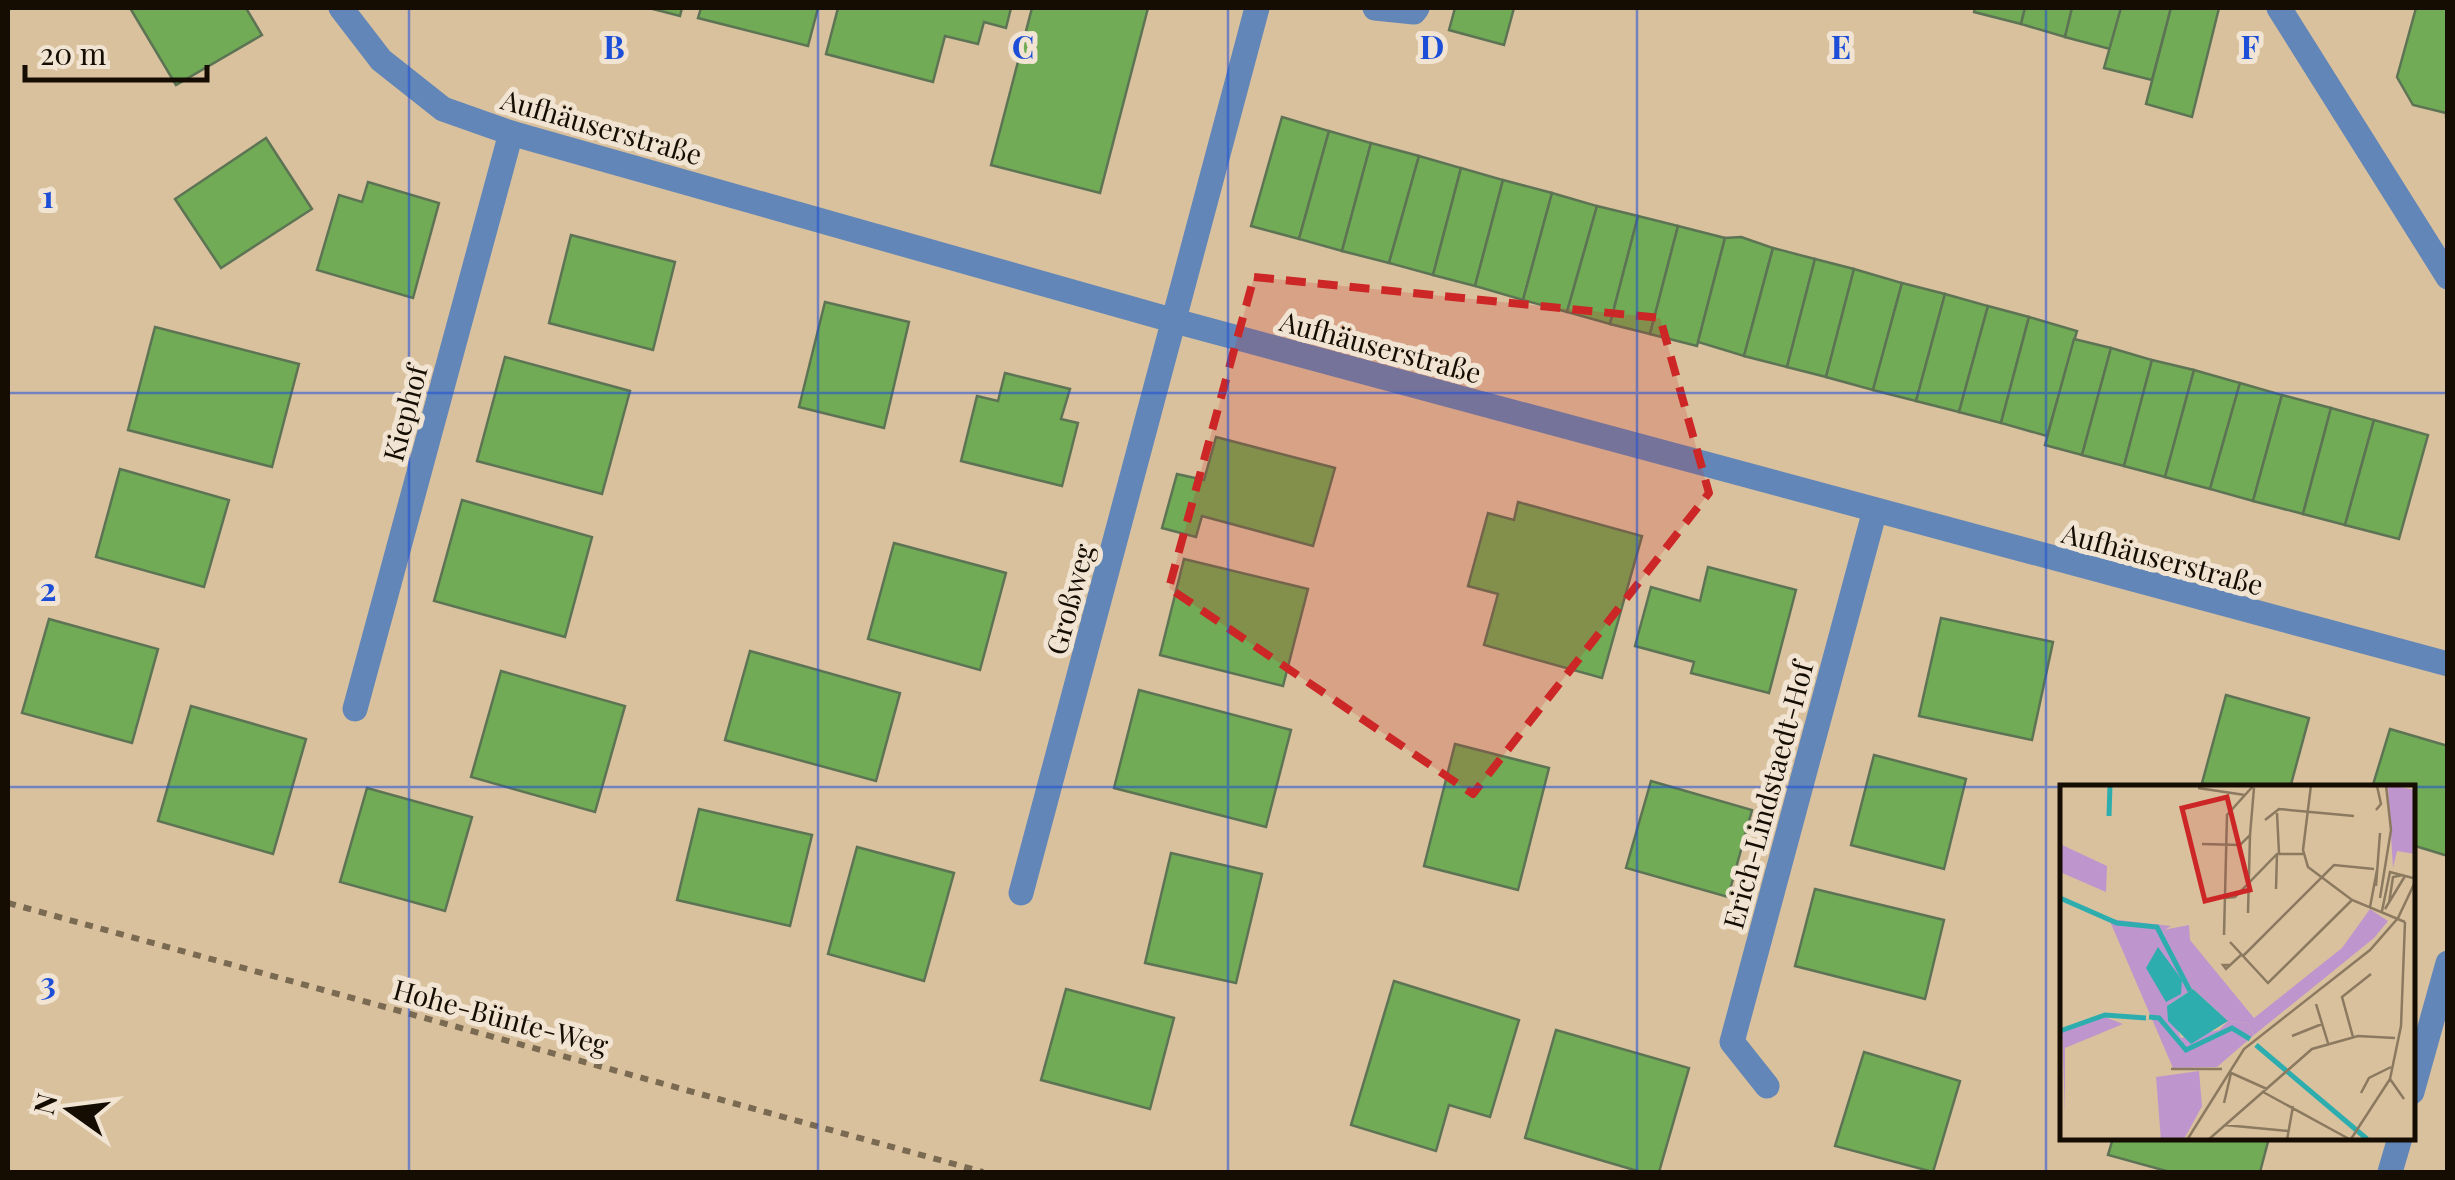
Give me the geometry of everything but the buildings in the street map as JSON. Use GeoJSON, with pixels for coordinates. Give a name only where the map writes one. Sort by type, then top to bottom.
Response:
{"type":"FeatureCollection","features":[{"type":"Feature","properties":{"kind":"street","name":"Aufhäuserstraße"},"geometry":{"type":"LineString","coordinates":[[342,8],[381,60],[443,108],[511,132],[1175,321],[2448,664]]}},
{"type":"Feature","properties":{"kind":"street","name":"Großweg"},"geometry":{"type":"LineString","coordinates":[[1021,893],[1257,8]]}},
{"type":"Feature","properties":{"kind":"street"},"geometry":{"type":"LineString","coordinates":[[1375,8],[1414,12],[1417,8]]}},
{"type":"Feature","properties":{"kind":"street"},"geometry":{"type":"LineString","coordinates":[[2278,8],[2448,277]]}},
{"type":"Feature","properties":{"kind":"street","name":"Kiephof"},"geometry":{"type":"LineString","coordinates":[[355,709],[511,132]]}},
{"type":"Feature","properties":{"kind":"street","name":"Erich-Lindstaedt-Hof"},"geometry":{"type":"LineString","coordinates":[[1767,1086],[1732,1042],[1875,510]]}},
{"type":"Feature","properties":{"kind":"street"},"geometry":{"type":"LineString","coordinates":[[2391,651],[2448,650]]}},
{"type":"Feature","properties":{"kind":"street"},"geometry":{"type":"LineString","coordinates":[[2415,1081],[2448,963]]}},
{"type":"Feature","properties":{"kind":"street"},"geometry":{"type":"LineString","coordinates":[[2390,1172],[2399,1140]]}},
{"type":"Feature","properties":{"kind":"path","name":"Hohe-Bünte-Weg"},"geometry":{"type":"LineString","coordinates":[[8,902],[982,1172]]}},
{"type":"Feature","properties":{"kind":"highlighted area"},"geometry":{"type":"Polygon","coordinates":[[[1254,277],[1660,318],[1709,493],[1473,794],[1169,588],[1254,277]]]}}]}
